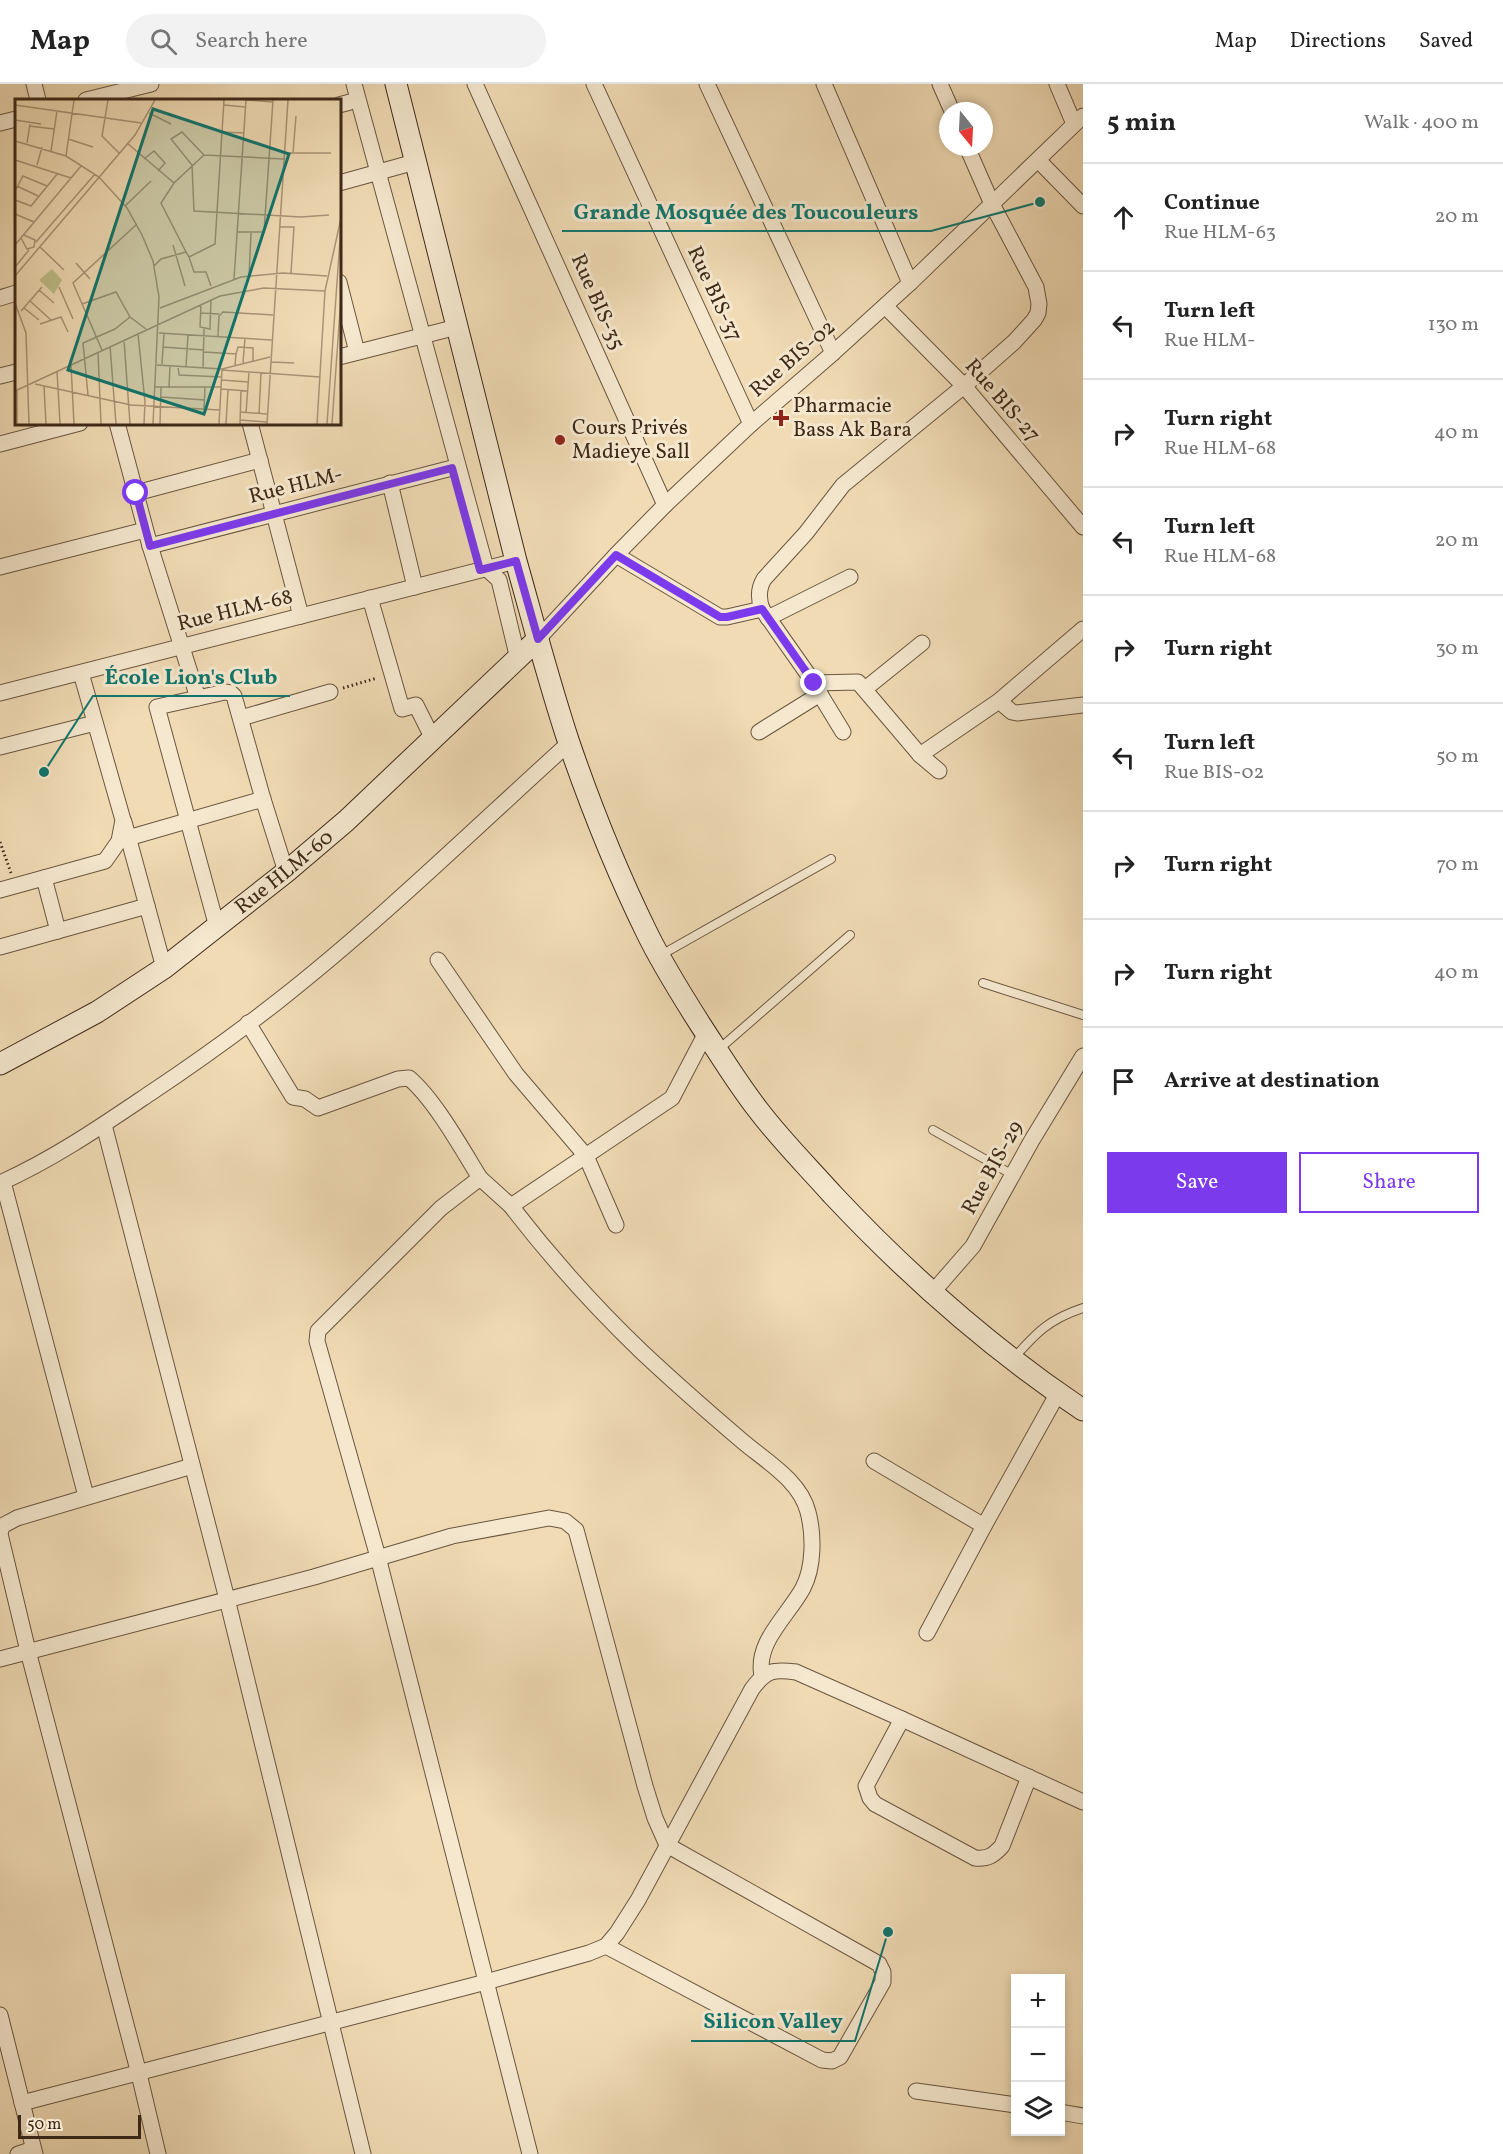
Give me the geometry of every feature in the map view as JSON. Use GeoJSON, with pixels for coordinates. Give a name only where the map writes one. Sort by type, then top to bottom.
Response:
{"type":"FeatureCollection","features":[{"type":"Feature","properties":{"kind":"street"},"geometry":{"type":"LineString","coordinates":[[34,84],[38,99]]}},
{"type":"Feature","properties":{"kind":"street"},"geometry":{"type":"LineString","coordinates":[[90,99],[150,84]]}},
{"type":"Feature","properties":{"kind":"street"},"geometry":{"type":"LineString","coordinates":[[345,84],[345,104],[374,173]]}},
{"type":"Feature","properties":{"kind":"street"},"geometry":{"type":"LineString","coordinates":[[354,84],[374,173],[421,336],[483,569]]}},
{"type":"Feature","properties":{"kind":"street"},"geometry":{"type":"LineString","coordinates":[[396,84],[516,561],[538,639],[569,742],[620,873],[647,935],[712,1042],[759,1112],[809,1169],[863,1227],[932,1293],[1011,1360],[1083,1410]]}},
{"type":"Feature","properties":{"kind":"street","name":"Rue BIS-35"},"geometry":{"type":"LineString","coordinates":[[475,84],[666,505]]}},
{"type":"Feature","properties":{"kind":"street","name":"Rue BIS-37"},"geometry":{"type":"LineString","coordinates":[[594,84],[751,424]]}},
{"type":"Feature","properties":{"kind":"street"},"geometry":{"type":"LineString","coordinates":[[707,84],[833,353]]}},
{"type":"Feature","properties":{"kind":"street"},"geometry":{"type":"LineString","coordinates":[[824,84],[910,283]]}},
{"type":"Feature","properties":{"kind":"street"},"geometry":{"type":"LineString","coordinates":[[940,84],[948,102]]}},
{"type":"Feature","properties":{"kind":"street"},"geometry":{"type":"LineString","coordinates":[[1057,84],[1079,120]]}},
{"type":"Feature","properties":{"kind":"street"},"geometry":{"type":"LineString","coordinates":[[0,123],[15,119]]}},
{"type":"Feature","properties":{"kind":"street","name":"Rue BIS-02"},"geometry":{"type":"LineString","coordinates":[[538,639],[666,505],[751,424],[910,283],[1079,120]]}},
{"type":"Feature","properties":{"kind":"street"},"geometry":{"type":"LineString","coordinates":[[843,732],[817,689],[765,614],[759,587],[806,533],[843,485],[1014,342],[1034,320],[1038,312],[1036,287],[992,204],[971,156]]}},
{"type":"Feature","properties":{"kind":"street"},"geometry":{"type":"LineString","coordinates":[[1038,160],[1083,206]]}},
{"type":"Feature","properties":{"kind":"street"},"geometry":{"type":"LineString","coordinates":[[340,183],[415,162]]}},
{"type":"Feature","properties":{"kind":"street"},"geometry":{"type":"LineString","coordinates":[[340,286],[357,352]]}},
{"type":"Feature","properties":{"kind":"street"},"geometry":{"type":"LineString","coordinates":[[0,298],[15,293]]}},
{"type":"Feature","properties":{"kind":"street","name":"Rue BIS-27"},"geometry":{"type":"LineString","coordinates":[[885,306],[964,386],[1083,528]]}},
{"type":"Feature","properties":{"kind":"street"},"geometry":{"type":"LineString","coordinates":[[340,357],[457,327]]}},
{"type":"Feature","properties":{"kind":"street"},"geometry":{"type":"LineString","coordinates":[[421,336],[452,468],[483,569],[499,580],[518,659]]}},
{"type":"Feature","properties":{"kind":"street"},"geometry":{"type":"LineString","coordinates":[[0,376],[15,372]]}},
{"type":"Feature","properties":{"kind":"street"},"geometry":{"type":"LineString","coordinates":[[0,444],[76,424]]}},
{"type":"Feature","properties":{"kind":"street"},"geometry":{"type":"LineString","coordinates":[[117,424],[145,530],[198,698]]}},
{"type":"Feature","properties":{"kind":"street"},"geometry":{"type":"LineString","coordinates":[[250,424],[301,616]]}},
{"type":"Feature","properties":{"kind":"street"},"geometry":{"type":"LineString","coordinates":[[136,493],[260,460]]}},
{"type":"Feature","properties":{"kind":"street","name":"Rue HLM-"},"geometry":{"type":"LineString","coordinates":[[150,546],[452,468]]}},
{"type":"Feature","properties":{"kind":"street"},"geometry":{"type":"LineString","coordinates":[[390,483],[415,586]]}},
{"type":"Feature","properties":{"kind":"street"},"geometry":{"type":"LineString","coordinates":[[0,567],[145,530]]}},
{"type":"Feature","properties":{"kind":"street"},"geometry":{"type":"LineString","coordinates":[[616,555],[720,617],[765,614],[850,577]]}},
{"type":"Feature","properties":{"kind":"street","name":"Rue HLM-68"},"geometry":{"type":"LineString","coordinates":[[0,693],[516,561]]}},
{"type":"Feature","properties":{"kind":"street"},"geometry":{"type":"LineString","coordinates":[[370,598],[402,709],[416,705],[433,740]]}},
{"type":"Feature","properties":{"kind":"street"},"geometry":{"type":"LineString","coordinates":[[920,755],[999,701],[1083,629]]}},
{"type":"Feature","properties":{"kind":"street","name":"Rue HLM-60"},"geometry":{"type":"LineString","coordinates":[[0,1065],[97,1012],[165,968],[217,927],[346,821],[538,639]]}},
{"type":"Feature","properties":{"kind":"street"},"geometry":{"type":"LineString","coordinates":[[865,689],[922,643]]}},
{"type":"Feature","properties":{"kind":"street"},"geometry":{"type":"LineString","coordinates":[[81,673],[165,968]]}},
{"type":"Feature","properties":{"kind":"street"},"geometry":{"type":"LineString","coordinates":[[759,732],[817,689],[855,681],[865,689],[920,755],[939,771]]}},
{"type":"Feature","properties":{"kind":"street"},"geometry":{"type":"LineString","coordinates":[[241,718],[330,692]]}},
{"type":"Feature","properties":{"kind":"street"},"geometry":{"type":"LineString","coordinates":[[217,927],[157,708],[198,698],[231,693],[234,696],[286,872]]}},
{"type":"Feature","properties":{"kind":"street"},"geometry":{"type":"LineString","coordinates":[[999,701],[1017,713],[1083,705]]}},
{"type":"Feature","properties":{"kind":"street"},"geometry":{"type":"LineString","coordinates":[[0,747],[95,723]]}},
{"type":"Feature","properties":{"kind":"street"},"geometry":{"type":"LineString","coordinates":[[86,1496],[2,1183],[56,1155],[104,1125],[185,1070],[277,1002],[354,937],[569,742]]}},
{"type":"Feature","properties":{"kind":"street"},"geometry":{"type":"LineString","coordinates":[[128,838],[263,799]]}},
{"type":"Feature","properties":{"kind":"street"},"geometry":{"type":"LineString","coordinates":[[7,888],[105,861],[119,841],[123,819]]}},
{"type":"Feature","properties":{"kind":"street"},"geometry":{"type":"LineString","coordinates":[[44,878],[58,931]]}},
{"type":"Feature","properties":{"kind":"street"},"geometry":{"type":"LineString","coordinates":[[0,946],[147,906]]}},
{"type":"Feature","properties":{"kind":"street"},"geometry":{"type":"LineString","coordinates":[[438,960],[516,1074],[586,1156],[616,1225]]}},
{"type":"Feature","properties":{"kind":"street"},"geometry":{"type":"LineString","coordinates":[[248,1023],[293,1097],[305,1099],[318,1108],[398,1079],[409,1078],[417,1085],[444,1122],[480,1178],[511,1206],[563,1271],[622,1332],[734,1434],[772,1465],[804,1500],[811,1528],[809,1571],[804,1587],[761,1655],[762,1676]]}},
{"type":"Feature","properties":{"kind":"street"},"geometry":{"type":"LineString","coordinates":[[511,1206],[672,1098],[712,1042]]}},
{"type":"Feature","properties":{"kind":"street","name":"Rue BIS-29"},"geometry":{"type":"LineString","coordinates":[[932,1293],[973,1246],[1032,1140],[1083,1056]]}},
{"type":"Feature","properties":{"kind":"street"},"geometry":{"type":"LineString","coordinates":[[104,1125],[227,1599],[363,2154]]}},
{"type":"Feature","properties":{"kind":"street"},"geometry":{"type":"LineString","coordinates":[[480,1178],[441,1208],[318,1331],[317,1341],[378,1557],[530,2154]]}},
{"type":"Feature","properties":{"kind":"street"},"geometry":{"type":"LineString","coordinates":[[927,1633],[1058,1393]]}},
{"type":"Feature","properties":{"kind":"street"},"geometry":{"type":"LineString","coordinates":[[874,1461],[984,1526]]}},
{"type":"Feature","properties":{"kind":"street"},"geometry":{"type":"LineString","coordinates":[[158,2154],[1,1541],[2,1526],[17,1518],[192,1466]]}},
{"type":"Feature","properties":{"kind":"street"},"geometry":{"type":"LineString","coordinates":[[0,1659],[314,1577],[452,1536],[549,1518],[565,1521],[576,1530],[645,1786],[655,1818],[667,1845],[879,1964],[883,1972],[883,1982],[840,2057],[832,2061],[822,2060],[606,1946]]}},
{"type":"Feature","properties":{"kind":"street"},"geometry":{"type":"LineString","coordinates":[[22,2103],[486,1982],[589,1953],[606,1946],[638,1900],[752,1689],[762,1676],[781,1670],[796,1672],[1083,1802]]}},
{"type":"Feature","properties":{"kind":"street"},"geometry":{"type":"LineString","coordinates":[[902,1719],[867,1786],[870,1798],[876,1804],[975,1858],[986,1859],[1002,1846],[1029,1777]]}},
{"type":"Feature","properties":{"kind":"street"},"geometry":{"type":"LineString","coordinates":[[0,2015],[34,2151],[18,2154]]}},
{"type":"Feature","properties":{"kind":"street"},"geometry":{"type":"LineString","coordinates":[[916,2091],[1011,2104]]}},
{"type":"Feature","properties":{"kind":"street"},"geometry":{"type":"LineString","coordinates":[[1065,2113],[1083,2116]]}},
{"type":"Feature","properties":{"kind":"lane"},"geometry":{"type":"LineString","coordinates":[[659,956],[831,859]]}},
{"type":"Feature","properties":{"kind":"lane"},"geometry":{"type":"LineString","coordinates":[[712,1042],[850,935]]}},
{"type":"Feature","properties":{"kind":"lane"},"geometry":{"type":"LineString","coordinates":[[983,983],[1083,1015]]}},
{"type":"Feature","properties":{"kind":"lane"},"geometry":{"type":"LineString","coordinates":[[933,1130],[1013,1175]]}},
{"type":"Feature","properties":{"kind":"lane"},"geometry":{"type":"LineString","coordinates":[[1011,1360],[1041,1328],[1066,1313],[1083,1308]]}},
{"type":"Feature","properties":{"kind":"path"},"geometry":{"type":"LineString","coordinates":[[330,692],[392,673]]}},
{"type":"Feature","properties":{"kind":"path"},"geometry":{"type":"LineString","coordinates":[[0,842],[7,888]]}},
{"type":"Feature","properties":{"kind":"place","name":"Grande Mosquée des Toucouleurs"},"geometry":{"type":"Point","coordinates":[1040,202]}},
{"type":"Feature","properties":{"kind":"place","name":"Pharmacie Bass Ak Bara"},"geometry":{"type":"Point","coordinates":[781,418]}},
{"type":"Feature","properties":{"kind":"place","name":"Cours Privés Madieye Sall"},"geometry":{"type":"Point","coordinates":[560,440]}},
{"type":"Feature","properties":{"kind":"place","name":"École Lion's Club"},"geometry":{"type":"Point","coordinates":[44,772]}},
{"type":"Feature","properties":{"kind":"place","name":"Silicon Valley"},"geometry":{"type":"Point","coordinates":[888,1932]}},
{"type":"Feature","properties":{"kind":"route"},"geometry":{"type":"LineString","coordinates":[[136,493],[150,546],[452,468],[480,570],[516,561],[538,639],[616,555],[720,617],[762,609],[814,683]]}}]}
